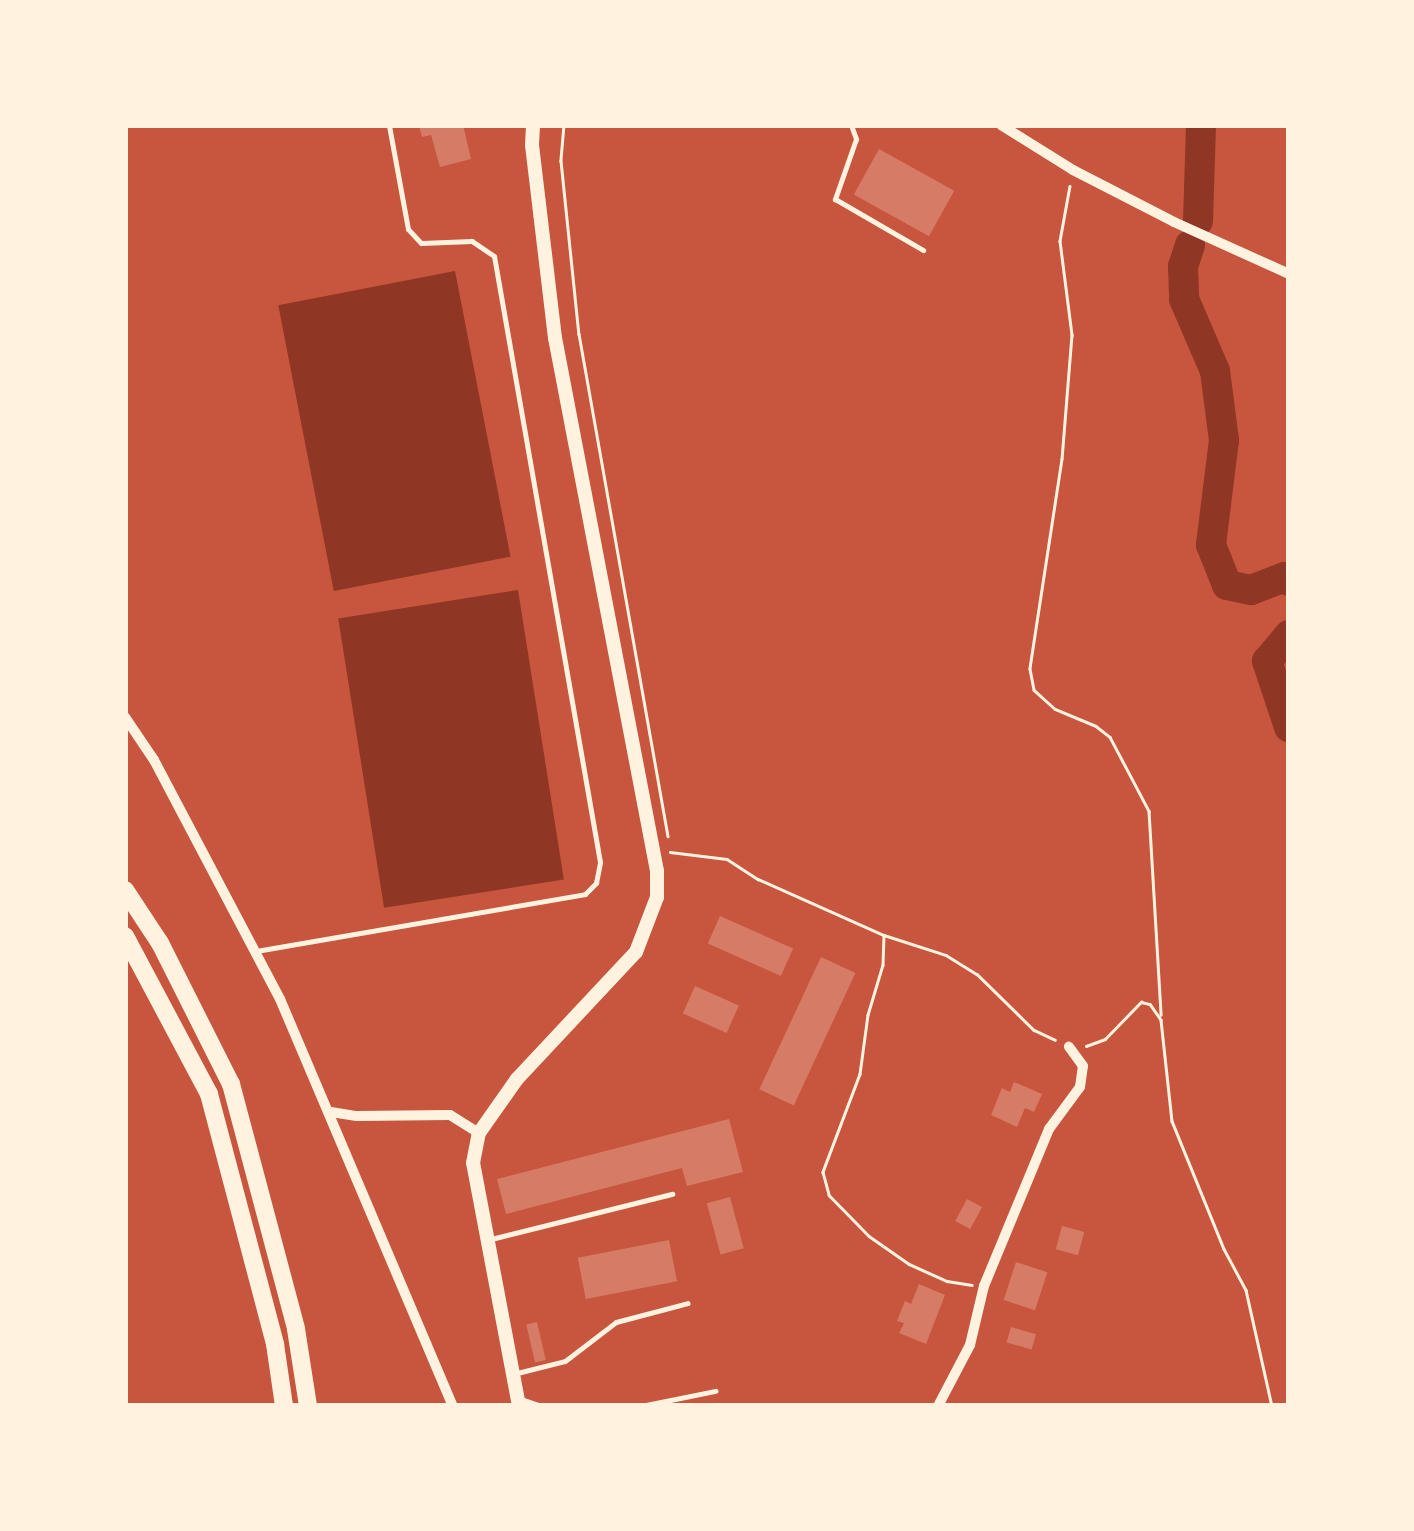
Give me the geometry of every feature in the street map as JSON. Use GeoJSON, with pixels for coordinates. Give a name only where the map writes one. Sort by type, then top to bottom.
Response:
{"type":"FeatureCollection","features":[{"type":"Feature","properties":{"kind":"highway"},"geometry":{"type":"LineString","coordinates":[[125,890],[160,944],[230,1084],[296,1329],[308,1406]]}},
{"type":"Feature","properties":{"kind":"highway"},"geometry":{"type":"LineString","coordinates":[[125,936],[209,1094],[275,1344],[284,1406]]}},
{"type":"Feature","properties":{"kind":"street"},"geometry":{"type":"LineString","coordinates":[[519,1402],[473,1163],[479,1133],[517,1079],[636,952],[657,897],[653,852],[555,338],[532,145],[533,125]]}},
{"type":"Feature","properties":{"kind":"street"},"geometry":{"type":"LineString","coordinates":[[1001,125],[1073,170],[1289,274]]}},
{"type":"Feature","properties":{"kind":"street"},"geometry":{"type":"LineString","coordinates":[[125,717],[154,760],[256,950],[331,1112],[454,1406]]}},
{"type":"Feature","properties":{"kind":"street"},"geometry":{"type":"LineString","coordinates":[[938,1406],[970,1345],[984,1286],[1049,1129],[1080,1087],[1083,1066],[1070,1048]]}},
{"type":"Feature","properties":{"kind":"street"},"geometry":{"type":"LineString","coordinates":[[331,1112],[357,1116],[450,1115],[479,1133]]}},
{"type":"Feature","properties":{"kind":"lane"},"geometry":{"type":"LineString","coordinates":[[256,950],[585,894],[596,882],[600,862],[494,256],[472,241],[421,242],[408,229],[388,125]]}},
{"type":"Feature","properties":{"kind":"lane"},"geometry":{"type":"LineString","coordinates":[[850,125],[856,139],[835,200],[923,250]]}},
{"type":"Feature","properties":{"kind":"lane"},"geometry":{"type":"LineString","coordinates":[[488,1240],[672,1194]]}},
{"type":"Feature","properties":{"kind":"lane"},"geometry":{"type":"LineString","coordinates":[[514,1374],[565,1360],[616,1322],[688,1304]]}},
{"type":"Feature","properties":{"kind":"lane"},"geometry":{"type":"LineString","coordinates":[[641,1406],[715,1391]]}},
{"type":"Feature","properties":{"kind":"lane"},"geometry":{"type":"LineString","coordinates":[[519,1402],[542,1406]]}},
{"type":"Feature","properties":{"kind":"path"},"geometry":{"type":"LineString","coordinates":[[564,125],[561,161],[579,334],[668,836]]}},
{"type":"Feature","properties":{"kind":"path"},"geometry":{"type":"LineString","coordinates":[[1073,170],[1060,241],[1072,335],[1062,459],[1030,668],[1034,690],[1055,709],[1096,726],[1110,737],[1149,811],[1161,1020],[1172,1120],[1224,1249],[1246,1290],[1272,1406]]}},
{"type":"Feature","properties":{"kind":"path"},"geometry":{"type":"LineString","coordinates":[[653,852],[727,859],[758,879],[884,935],[962,964],[1034,1030],[1070,1048],[1091,1046],[1105,1039],[1141,1002],[1150,1004],[1161,1020]]}},
{"type":"Feature","properties":{"kind":"path"},"geometry":{"type":"LineString","coordinates":[[884,935],[883,965],[868,1015],[860,1074],[823,1172],[828,1195],[869,1236],[910,1264],[947,1282],[984,1286]]}},
{"type":"Feature","properties":{"kind":"shaded area"},"geometry":{"type":"Polygon","coordinates":[[[455,271],[511,557],[334,591],[278,305],[455,271]]]}},
{"type":"Feature","properties":{"kind":"shaded area"},"geometry":{"type":"Polygon","coordinates":[[[518,590],[564,879],[384,908],[338,618],[518,590]]]}},
{"type":"Feature","properties":{"kind":"building"},"geometry":{"type":"Polygon","coordinates":[[[419,125],[463,125],[471,159],[440,167],[431,135],[422,137],[419,125]]]}},
{"type":"Feature","properties":{"kind":"building"},"geometry":{"type":"Polygon","coordinates":[[[879,149],[954,191],[929,236],[854,194],[879,149]]]}},
{"type":"Feature","properties":{"kind":"building"},"geometry":{"type":"Polygon","coordinates":[[[720,916],[793,949],[781,976],[708,943],[720,916]]]}},
{"type":"Feature","properties":{"kind":"building"},"geometry":{"type":"Polygon","coordinates":[[[821,957],[855,973],[794,1105],[759,1089],[821,957]]]}},
{"type":"Feature","properties":{"kind":"building"},"geometry":{"type":"Polygon","coordinates":[[[695,986],[739,1006],[727,1033],[683,1013],[695,986]]]}},
{"type":"Feature","properties":{"kind":"building"},"geometry":{"type":"Polygon","coordinates":[[[1014,1082],[1042,1094],[1034,1112],[1025,1108],[1017,1127],[991,1115],[1002,1088],[1010,1092],[1014,1082]]]}},
{"type":"Feature","properties":{"kind":"building"},"geometry":{"type":"Polygon","coordinates":[[[729,1119],[743,1172],[687,1186],[682,1168],[506,1214],[497,1179],[729,1119]]]}},
{"type":"Feature","properties":{"kind":"building"},"geometry":{"type":"Polygon","coordinates":[[[730,1197],[744,1248],[721,1254],[707,1203],[730,1197]]]}},
{"type":"Feature","properties":{"kind":"building"},"geometry":{"type":"Polygon","coordinates":[[[967,1199],[982,1207],[970,1229],[955,1221],[967,1199]]]}},
{"type":"Feature","properties":{"kind":"building"},"geometry":{"type":"Polygon","coordinates":[[[1062,1226],[1084,1232],[1078,1255],[1056,1249],[1062,1226]]]}},
{"type":"Feature","properties":{"kind":"building"},"geometry":{"type":"Polygon","coordinates":[[[669,1240],[677,1281],[586,1299],[578,1258],[669,1240]]]}},
{"type":"Feature","properties":{"kind":"building"},"geometry":{"type":"Polygon","coordinates":[[[1016,1262],[1047,1272],[1035,1310],[1004,1300],[1016,1262]]]}},
{"type":"Feature","properties":{"kind":"building"},"geometry":{"type":"Polygon","coordinates":[[[919,1284],[945,1295],[926,1344],[899,1333],[904,1323],[897,1321],[905,1301],[911,1304],[919,1284]]]}},
{"type":"Feature","properties":{"kind":"building"},"geometry":{"type":"Polygon","coordinates":[[[537,1322],[546,1360],[535,1362],[526,1324],[537,1322]]]}},
{"type":"Feature","properties":{"kind":"building"},"geometry":{"type":"Polygon","coordinates":[[[1011,1327],[1036,1334],[1032,1350],[1007,1342],[1011,1327]]]}},
{"type":"Feature","properties":{"kind":"waterway"},"geometry":{"type":"LineString","coordinates":[[1198,221],[1201,125]]}},
{"type":"Feature","properties":{"kind":"waterway"},"geometry":{"type":"LineString","coordinates":[[1190,245],[1183,266],[1184,299],[1215,371],[1224,440],[1211,545],[1227,585],[1251,590],[1285,577],[1289,581]]}},
{"type":"Feature","properties":{"kind":"waterway"},"geometry":{"type":"LineString","coordinates":[[1289,635],[1267,661],[1289,727]]}}]}
